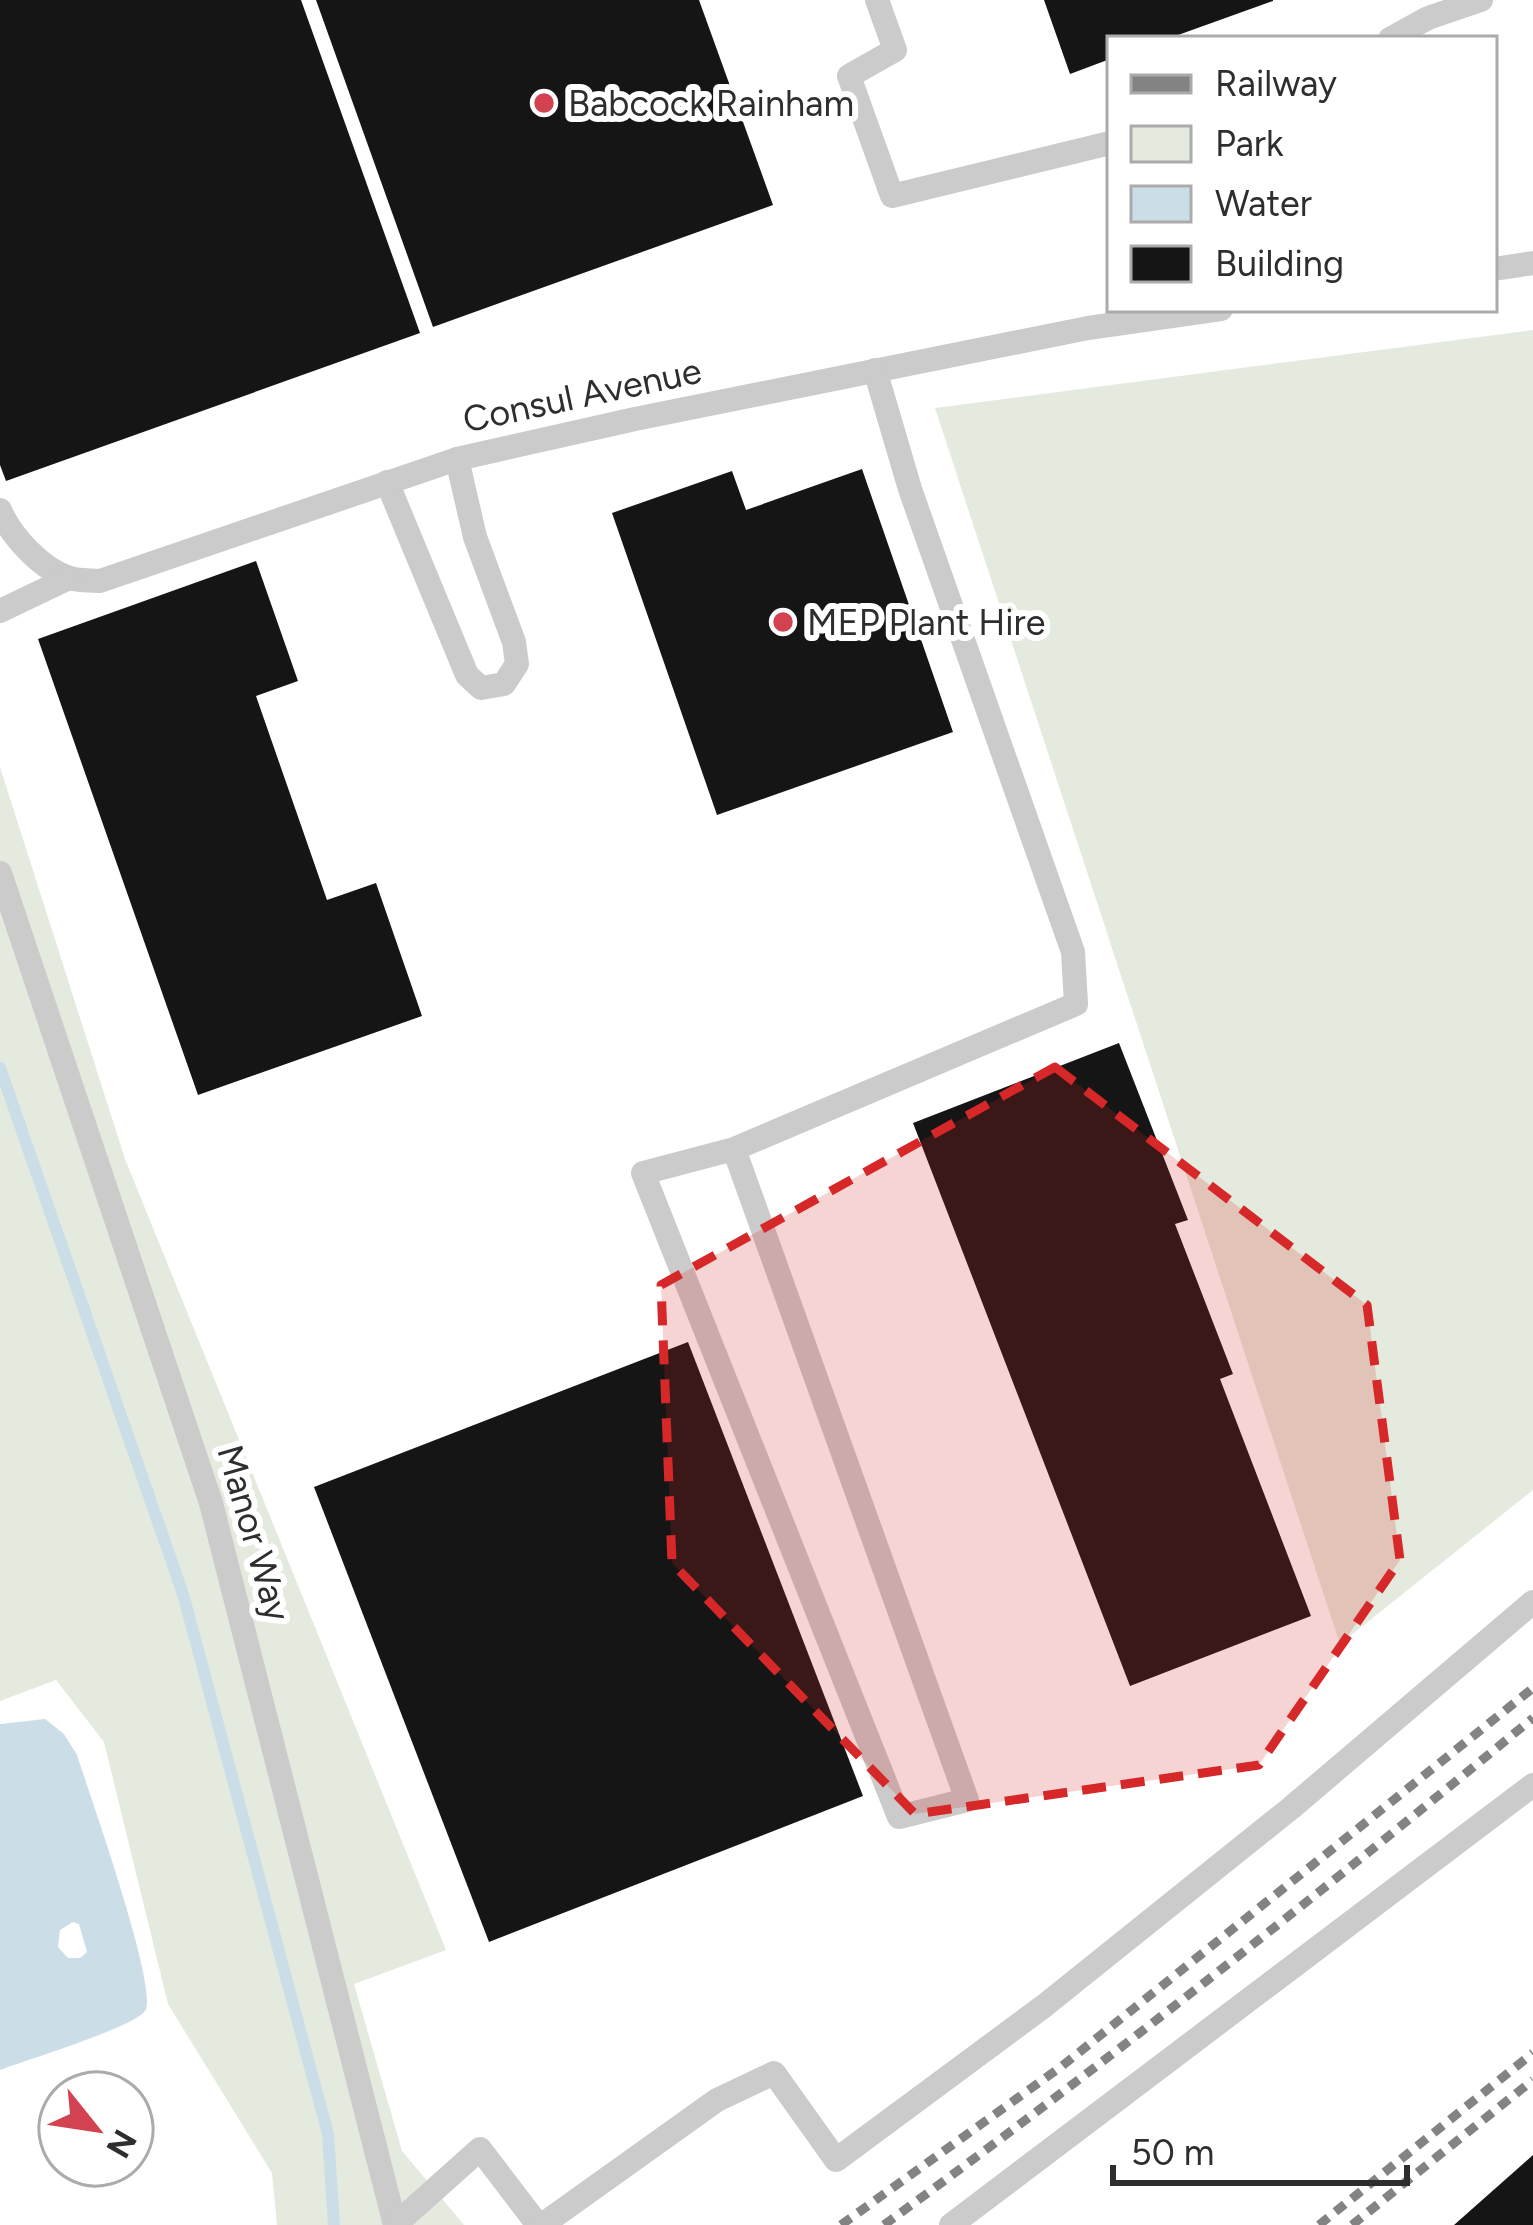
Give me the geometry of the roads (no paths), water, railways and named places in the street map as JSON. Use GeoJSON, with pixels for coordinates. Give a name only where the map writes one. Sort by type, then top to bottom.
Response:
{"type":"FeatureCollection","features":[{"type":"Feature","properties":{"kind":"lane"},"geometry":{"type":"LineString","coordinates":[[877,0],[895,50],[849,76],[892,196],[1107,143]]}},
{"type":"Feature","properties":{"kind":"lane"},"geometry":{"type":"LineString","coordinates":[[1401,36],[1432,28],[1481,0]]}},
{"type":"Feature","properties":{"kind":"lane"},"geometry":{"type":"LineString","coordinates":[[1497,269],[1533,263]]}},
{"type":"Feature","properties":{"kind":"lane","name":"Consul Avenue"},"geometry":{"type":"LineString","coordinates":[[0,611],[69,578],[100,581],[458,459],[875,370],[1088,328],[1200,312]]}},
{"type":"Feature","properties":{"kind":"lane"},"geometry":{"type":"LineString","coordinates":[[734,1149],[967,1800],[898,1816],[644,1173],[734,1149],[1076,1004],[1073,952],[910,489],[875,370]]}},
{"type":"Feature","properties":{"kind":"lane"},"geometry":{"type":"LineString","coordinates":[[387,482],[467,675],[482,688],[503,684],[517,664],[514,642],[475,537],[458,459]]}},
{"type":"Feature","properties":{"kind":"lane"},"geometry":{"type":"LineString","coordinates":[[0,510],[6,524],[41,562],[69,578]]}},
{"type":"Feature","properties":{"kind":"lane","name":"Manor Way"},"geometry":{"type":"LineString","coordinates":[[0,873],[212,1503],[395,2225]]}},
{"type":"Feature","properties":{"kind":"lane"},"geometry":{"type":"LineString","coordinates":[[395,2225],[480,2149],[540,2225],[717,2100],[774,2073],[836,2159],[1096,1964],[1291,1808],[1533,1602]]}},
{"type":"Feature","properties":{"kind":"lane"},"geometry":{"type":"LineString","coordinates":[[951,2225],[1533,1785]]}},
{"type":"Feature","properties":{"kind":"water"},"geometry":{"type":"Polygon","coordinates":[[[45,1719],[64,1734],[77,1755],[133,1930],[147,1996],[145,2011],[121,2026],[0,2070],[0,1724],[45,1719]],[[73,1922],[60,1930],[58,1947],[68,1958],[80,1958],[87,1952],[79,1924],[73,1922]]]}},
{"type":"Feature","properties":{"kind":"waterway"},"geometry":{"type":"LineString","coordinates":[[0,1068],[183,1594],[328,2134],[334,2225]]}},
{"type":"Feature","properties":{"kind":"railway"},"geometry":{"type":"LineString","coordinates":[[841,2225],[1062,2066],[1533,1688]]}},
{"type":"Feature","properties":{"kind":"railway"},"geometry":{"type":"LineString","coordinates":[[884,2225],[1212,1976],[1533,1718]]}},
{"type":"Feature","properties":{"kind":"railway"},"geometry":{"type":"LineString","coordinates":[[1319,2225],[1533,2053]]}},
{"type":"Feature","properties":{"kind":"railway"},"geometry":{"type":"LineString","coordinates":[[1352,2225],[1533,2080]]}},
{"type":"Feature","properties":{"kind":"place","name":"Babcock Rainham"},"geometry":{"type":"Point","coordinates":[544,103]}},
{"type":"Feature","properties":{"kind":"place","name":"MEP Plant Hire"},"geometry":{"type":"Point","coordinates":[783,622]}}]}
